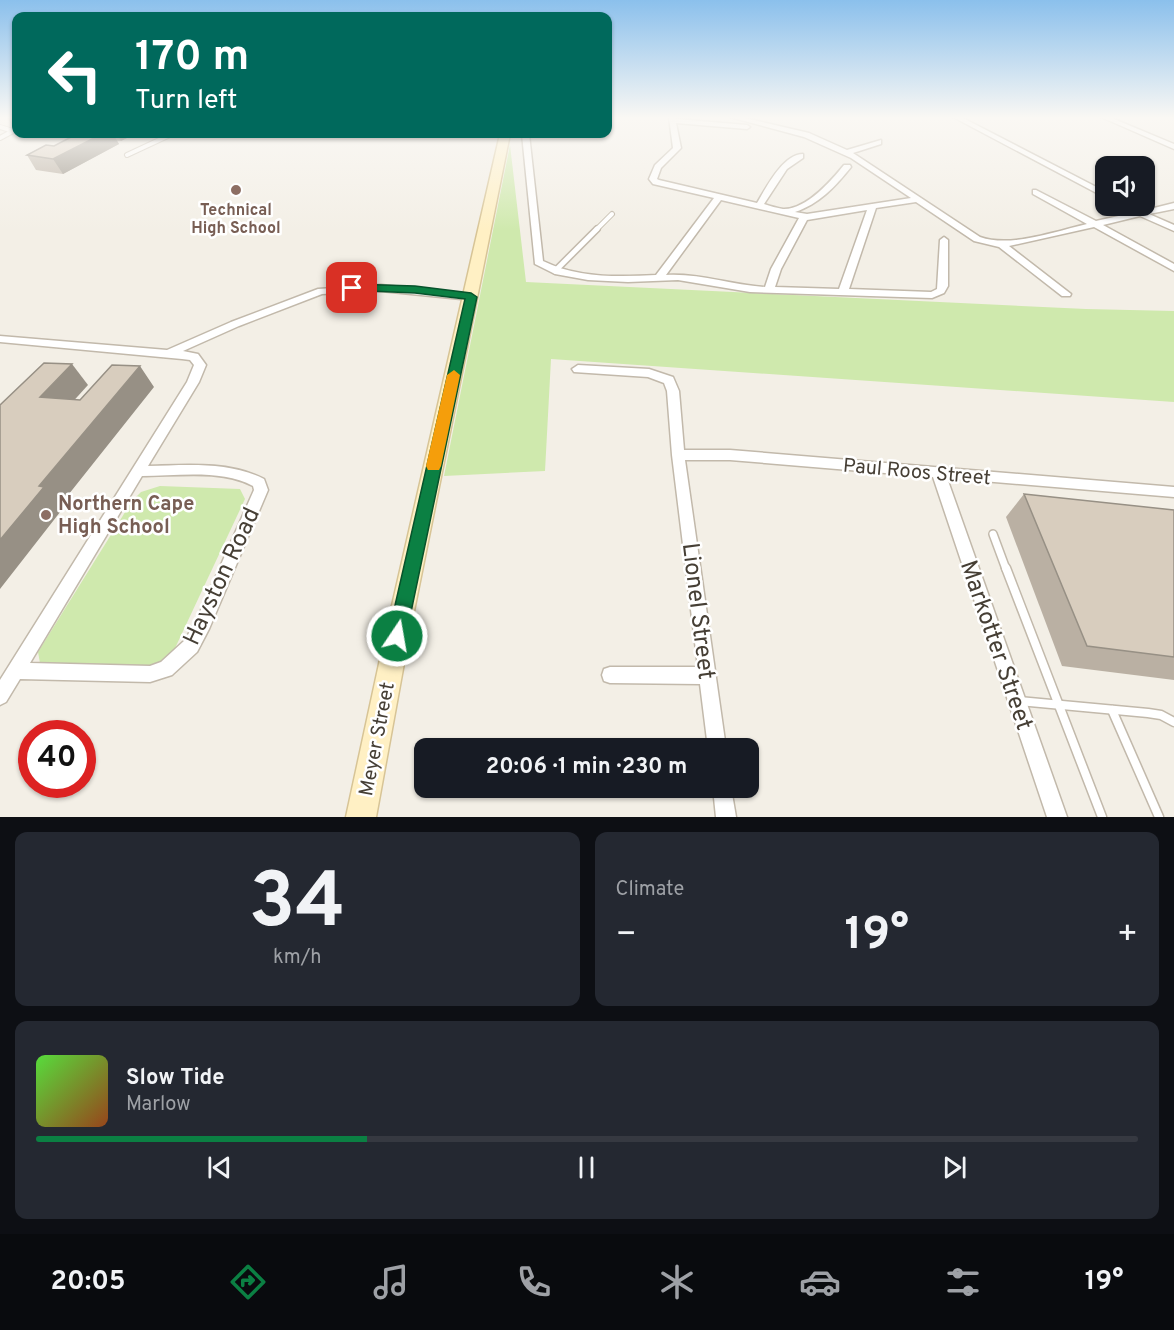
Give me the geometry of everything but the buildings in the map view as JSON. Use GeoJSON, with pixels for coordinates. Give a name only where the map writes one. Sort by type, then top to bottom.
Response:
{"type":"FeatureCollection","features":[{"type":"Feature","properties":{"kind":"street","name":"Meyer Street"},"geometry":{"type":"LineString","coordinates":[[361,817],[397,636],[501,155]]}},
{"type":"Feature","properties":{"kind":"street"},"geometry":{"type":"LineString","coordinates":[[527,155],[538,262],[555,271],[588,277],[628,279],[678,277],[768,290],[899,296],[937,294],[941,291],[944,279],[944,240]]}},
{"type":"Feature","properties":{"kind":"street"},"geometry":{"type":"LineString","coordinates":[[670,155],[654,172],[653,179],[656,182],[804,217],[816,218],[919,199]]}},
{"type":"Feature","properties":{"kind":"street"},"geometry":{"type":"LineString","coordinates":[[851,155],[863,161],[977,239],[1002,246],[1066,294]]}},
{"type":"Feature","properties":{"kind":"street"},"geometry":{"type":"LineString","coordinates":[[1028,155],[1095,190]]}},
{"type":"Feature","properties":{"kind":"street"},"geometry":{"type":"LineString","coordinates":[[758,207],[784,167],[800,156]]}},
{"type":"Feature","properties":{"kind":"street"},"geometry":{"type":"LineString","coordinates":[[781,212],[812,203],[847,166]]}},
{"type":"Feature","properties":{"kind":"street"},"geometry":{"type":"LineString","coordinates":[[1036,192],[1174,268]]}},
{"type":"Feature","properties":{"kind":"street"},"geometry":{"type":"LineString","coordinates":[[659,277],[719,197]]}},
{"type":"Feature","properties":{"kind":"street"},"geometry":{"type":"LineString","coordinates":[[1155,210],[1174,206]]}},
{"type":"Feature","properties":{"kind":"street"},"geometry":{"type":"LineString","coordinates":[[843,292],[872,208]]}},
{"type":"Feature","properties":{"kind":"street"},"geometry":{"type":"LineString","coordinates":[[1002,246],[1130,216]]}},
{"type":"Feature","properties":{"kind":"street"},"geometry":{"type":"LineString","coordinates":[[1144,216],[1174,228]]}},
{"type":"Feature","properties":{"kind":"street"},"geometry":{"type":"LineString","coordinates":[[768,290],[776,269],[804,217]]}},
{"type":"Feature","properties":{"kind":"street"},"geometry":{"type":"LineString","coordinates":[[170,353],[235,324],[321,291],[381,288],[471,297]]}},
{"type":"Feature","properties":{"kind":"street"},"geometry":{"type":"LineString","coordinates":[[0,339],[170,353],[194,357],[200,364],[200,369],[8,678],[0,696]]}},
{"type":"Feature","properties":{"kind":"street"},"geometry":{"type":"LineString","coordinates":[[578,369],[649,373],[669,380],[673,392],[678,455]]}},
{"type":"Feature","properties":{"kind":"street","name":"Paul Roos Street"},"geometry":{"type":"LineString","coordinates":[[678,455],[730,455],[1174,492]]}},
{"type":"Feature","properties":{"kind":"street","name":"Lionel Street"},"geometry":{"type":"LineString","coordinates":[[678,455],[716,738]]}},
{"type":"Feature","properties":{"kind":"street","name":"Hayston Road"},"geometry":{"type":"LineString","coordinates":[[8,678],[150,674],[166,669],[191,646],[203,624],[261,490],[259,483],[253,477],[232,473],[138,471]]}},
{"type":"Feature","properties":{"kind":"street","name":"Markotter Street"},"geometry":{"type":"LineString","coordinates":[[938,472],[1057,817]]}},
{"type":"Feature","properties":{"kind":"street"},"geometry":{"type":"LineString","coordinates":[[610,675],[708,676]]}},
{"type":"Feature","properties":{"kind":"street"},"geometry":{"type":"LineString","coordinates":[[723,798],[726,817]]}},
{"type":"Feature","properties":{"kind":"lane"},"geometry":{"type":"LineString","coordinates":[[555,271],[612,214]]}},
{"type":"Feature","properties":{"kind":"lane"},"geometry":{"type":"LineString","coordinates":[[993,534],[1102,817]]}},
{"type":"Feature","properties":{"kind":"lane"},"geometry":{"type":"LineString","coordinates":[[1016,700],[1161,715],[1174,722]]}},
{"type":"Feature","properties":{"kind":"lane"},"geometry":{"type":"LineString","coordinates":[[1112,710],[1160,817]]}},
{"type":"Feature","properties":{"kind":"green space"},"geometry":{"type":"Polygon","coordinates":[[[508,155],[511,155],[526,282],[1086,309],[1174,311],[1174,402],[551,359],[545,471],[444,476],[508,155]]]}},
{"type":"Feature","properties":{"kind":"green space"},"geometry":{"type":"Polygon","coordinates":[[[160,486],[240,489],[245,499],[169,661],[158,672],[40,663],[38,652],[132,501],[141,492],[160,486]]]}},
{"type":"Feature","properties":{"kind":"slow traffic"},"geometry":{"type":"LineString","coordinates":[[434,466],[454,375]]}},
{"type":"Feature","properties":{"kind":"place","name":"Technical High School"},"geometry":{"type":"Point","coordinates":[236,190]}},
{"type":"Feature","properties":{"kind":"place","name":"Northern Cape High School"},"geometry":{"type":"Point","coordinates":[46,515]}},
{"type":"Feature","properties":{"kind":"route"},"geometry":{"type":"LineString","coordinates":[[352,288],[415,290],[471,297],[397,636]]}}]}
